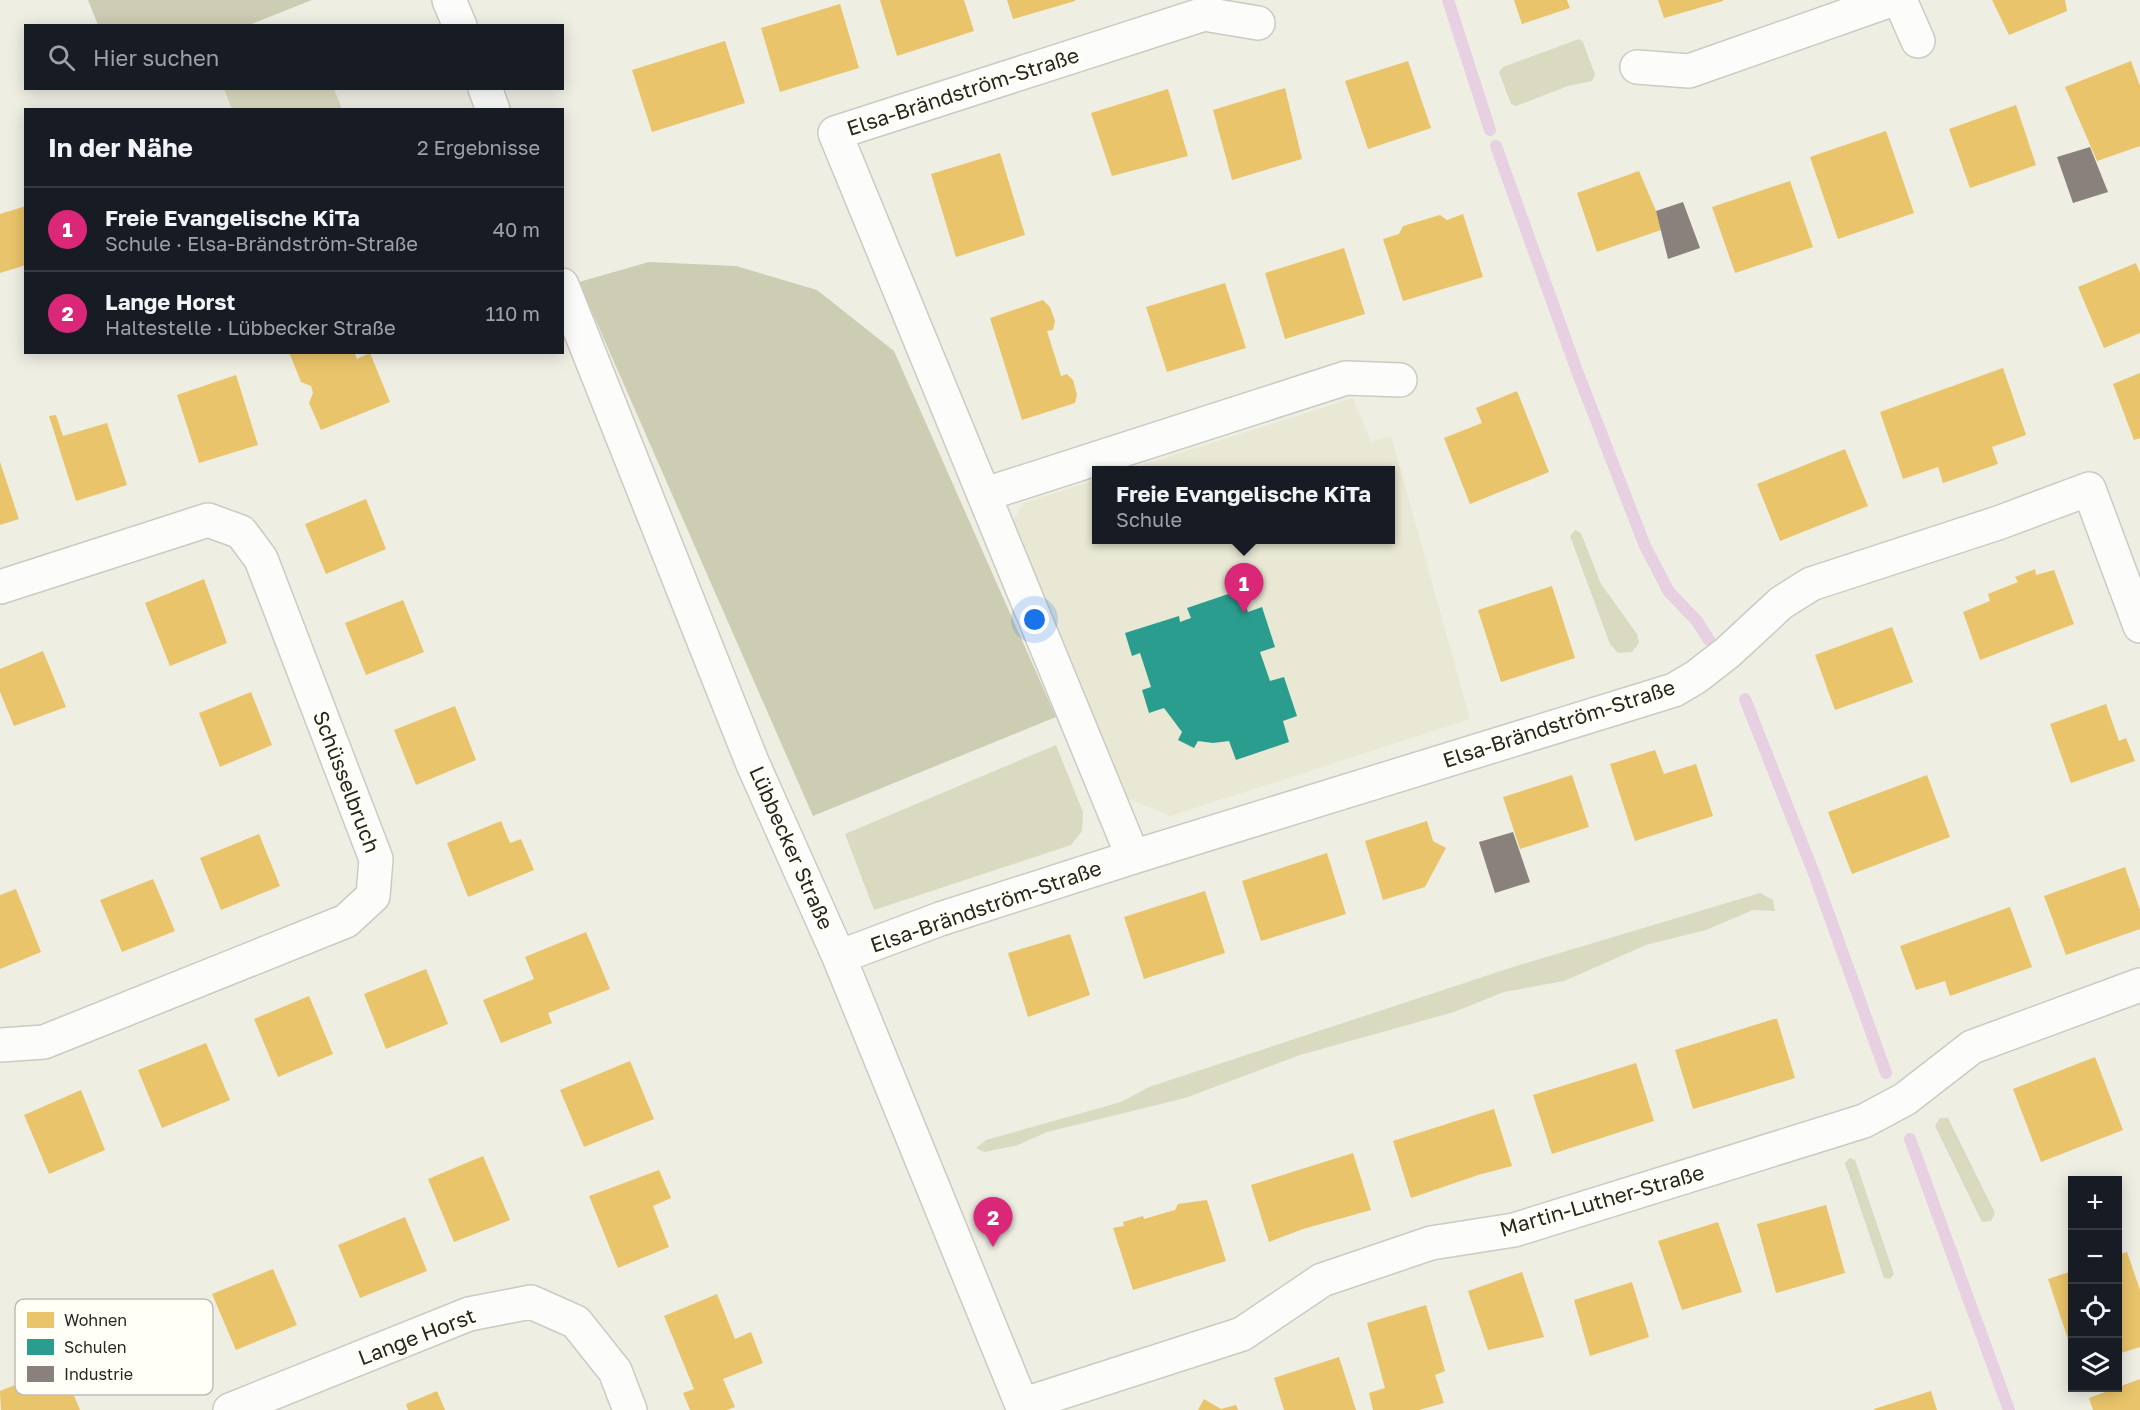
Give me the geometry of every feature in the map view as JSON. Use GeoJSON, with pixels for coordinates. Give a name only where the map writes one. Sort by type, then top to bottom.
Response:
{"type":"FeatureCollection","features":[{"type":"Feature","properties":{"kind":"street"},"geometry":{"type":"LineString","coordinates":[[449,0],[459,24]]}},
{"type":"Feature","properties":{"kind":"street"},"geometry":{"type":"LineString","coordinates":[[1637,67],[1689,71],[1891,0]]}},
{"type":"Feature","properties":{"kind":"street"},"geometry":{"type":"LineString","coordinates":[[1900,0],[1918,41]]}},
{"type":"Feature","properties":{"kind":"street","name":"Elsa-Brändström-Straße"},"geometry":{"type":"LineString","coordinates":[[1133,857],[986,494],[835,133],[1204,14],[1258,23]]}},
{"type":"Feature","properties":{"kind":"street"},"geometry":{"type":"LineString","coordinates":[[485,90],[492,108]]}},
{"type":"Feature","properties":{"kind":"street","name":"Lübbecker Straße"},"geometry":{"type":"LineString","coordinates":[[564,290],[752,762],[839,957],[1023,1408]]}},
{"type":"Feature","properties":{"kind":"street"},"geometry":{"type":"LineString","coordinates":[[986,494],[1346,378],[1400,380]]}},
{"type":"Feature","properties":{"kind":"street","name":"Elsa-Brändström-Straße"},"geometry":{"type":"LineString","coordinates":[[839,957],[940,920],[1133,857],[1674,690],[1728,653],[1780,603],[1811,584],[1998,523],[2089,489],[2140,626]]}},
{"type":"Feature","properties":{"kind":"street","name":"Schüsselbruch"},"geometry":{"type":"LineString","coordinates":[[0,586],[208,520],[241,532],[261,559],[376,860],[373,896],[346,921],[44,1042],[0,1045]]}},
{"type":"Feature","properties":{"kind":"street","name":"Martin-Luther-Straße"},"geometry":{"type":"LineString","coordinates":[[1023,1408],[1242,1334],[1322,1280],[1431,1243],[1514,1230],[1864,1121],[1900,1102],[1972,1047],[2140,985]]}},
{"type":"Feature","properties":{"kind":"street","name":"Lange Horst"},"geometry":{"type":"LineString","coordinates":[[230,1410],[469,1314],[531,1302],[576,1322],[615,1371],[630,1410]]}},
{"type":"Feature","properties":{"kind":"shaded area"},"geometry":{"type":"Polygon","coordinates":[[[88,0],[312,0],[252,24],[98,24],[88,0]]]}},
{"type":"Feature","properties":{"kind":"shaded area"},"geometry":{"type":"Polygon","coordinates":[[[1579,39],[1583,42],[1595,75],[1592,81],[1568,86],[1516,106],[1511,104],[1499,72],[1503,67],[1579,39]]]}},
{"type":"Feature","properties":{"kind":"shaded area"},"geometry":{"type":"Polygon","coordinates":[[[224,90],[334,90],[342,108],[232,108],[224,90]]]}},
{"type":"Feature","properties":{"kind":"shaded area"},"geometry":{"type":"Polygon","coordinates":[[[649,262],[736,266],[817,290],[894,351],[1056,717],[813,816],[579,282],[649,262]]]}},
{"type":"Feature","properties":{"kind":"shaded area"},"geometry":{"type":"Polygon","coordinates":[[[1353,398],[1371,442],[1391,436],[1470,719],[1170,816],[1123,796],[1011,523],[1024,503],[1092,482],[1092,544],[1395,544],[1395,466],[1140,466],[1353,398]]]}},
{"type":"Feature","properties":{"kind":"shaded area"},"geometry":{"type":"Polygon","coordinates":[[[1575,530],[1581,533],[1601,584],[1637,634],[1639,643],[1632,652],[1618,653],[1610,644],[1570,536],[1575,530]]]}},
{"type":"Feature","properties":{"kind":"shaded area"},"geometry":{"type":"Polygon","coordinates":[[[1056,745],[1083,812],[1082,831],[1071,845],[874,910],[845,834],[1056,745]]]}},
{"type":"Feature","properties":{"kind":"shaded area"},"geometry":{"type":"Polygon","coordinates":[[[1760,893],[1773,900],[1775,911],[1753,910],[1706,930],[1646,945],[1564,981],[1504,992],[1454,1012],[1300,1055],[1185,1098],[1047,1132],[1018,1145],[985,1152],[976,1148],[986,1140],[1121,1102],[1149,1087],[1513,967],[1760,893]]]}},
{"type":"Feature","properties":{"kind":"shaded area"},"geometry":{"type":"Polygon","coordinates":[[[1940,1118],[1948,1118],[1995,1213],[1991,1221],[1982,1222],[1935,1126],[1940,1118]]]}},
{"type":"Feature","properties":{"kind":"shaded area"},"geometry":{"type":"Polygon","coordinates":[[[1850,1158],[1855,1160],[1894,1274],[1890,1279],[1884,1278],[1845,1163],[1850,1158]]]}},
{"type":"Feature","properties":{"kind":"building: Wohnen"},"geometry":{"type":"Polygon","coordinates":[[[880,0],[964,0],[974,31],[897,56],[880,0]]]}},
{"type":"Feature","properties":{"kind":"building: Wohnen"},"geometry":{"type":"Polygon","coordinates":[[[1007,0],[1075,0],[1075,1],[1013,19],[1007,0]]]}},
{"type":"Feature","properties":{"kind":"building: Wohnen"},"geometry":{"type":"Polygon","coordinates":[[[1514,0],[1567,0],[1570,8],[1522,24],[1514,0]]]}},
{"type":"Feature","properties":{"kind":"building: Wohnen"},"geometry":{"type":"Polygon","coordinates":[[[1658,0],[1723,0],[1723,1],[1664,18],[1658,0]]]}},
{"type":"Feature","properties":{"kind":"building: Wohnen"},"geometry":{"type":"Polygon","coordinates":[[[1992,0],[2065,0],[2067,11],[2009,35],[1992,0]]]}},
{"type":"Feature","properties":{"kind":"building: Wohnen"},"geometry":{"type":"Polygon","coordinates":[[[840,4],[859,68],[780,92],[761,28],[840,4]]]}},
{"type":"Feature","properties":{"kind":"building: Wohnen"},"geometry":{"type":"Polygon","coordinates":[[[725,41],[745,103],[652,132],[632,70],[725,41]]]}},
{"type":"Feature","properties":{"kind":"building: Wohnen"},"geometry":{"type":"Polygon","coordinates":[[[1408,61],[1431,128],[1368,149],[1345,81],[1408,61]]]}},
{"type":"Feature","properties":{"kind":"building: Wohnen"},"geometry":{"type":"Polygon","coordinates":[[[2131,61],[2140,86],[2140,146],[2097,161],[2065,87],[2131,61]]]}},
{"type":"Feature","properties":{"kind":"building: Wohnen"},"geometry":{"type":"Polygon","coordinates":[[[1285,88],[1302,159],[1232,180],[1213,110],[1285,88]]]}},
{"type":"Feature","properties":{"kind":"building: Wohnen"},"geometry":{"type":"Polygon","coordinates":[[[1168,89],[1188,156],[1112,176],[1091,113],[1168,89]]]}},
{"type":"Feature","properties":{"kind":"building: Wohnen"},"geometry":{"type":"Polygon","coordinates":[[[2016,105],[2036,165],[1970,188],[1949,129],[2016,105]]]}},
{"type":"Feature","properties":{"kind":"building: Wohnen"},"geometry":{"type":"Polygon","coordinates":[[[1886,131],[1914,213],[1838,239],[1810,157],[1886,131]]]}},
{"type":"Feature","properties":{"kind":"building: Wohnen"},"geometry":{"type":"Polygon","coordinates":[[[1000,153],[1025,235],[956,257],[931,174],[1000,153]]]}},
{"type":"Feature","properties":{"kind":"building: Wohnen"},"geometry":{"type":"Polygon","coordinates":[[[1639,171],[1656,211],[1661,230],[1597,252],[1577,193],[1639,171]]]}},
{"type":"Feature","properties":{"kind":"building: Wohnen"},"geometry":{"type":"Polygon","coordinates":[[[1790,181],[1813,247],[1735,273],[1712,207],[1790,181]]]}},
{"type":"Feature","properties":{"kind":"building: Wohnen"},"geometry":{"type":"Polygon","coordinates":[[[24,207],[24,266],[0,273],[0,214],[24,207]]]}},
{"type":"Feature","properties":{"kind":"building: Wohnen"},"geometry":{"type":"Polygon","coordinates":[[[1463,214],[1483,277],[1403,301],[1383,239],[1399,234],[1403,226],[1440,215],[1447,220],[1463,214]]]}},
{"type":"Feature","properties":{"kind":"building: Wohnen"},"geometry":{"type":"Polygon","coordinates":[[[1344,248],[1365,314],[1285,339],[1265,273],[1344,248]]]}},
{"type":"Feature","properties":{"kind":"building: Wohnen"},"geometry":{"type":"Polygon","coordinates":[[[2136,263],[2140,273],[2140,333],[2104,348],[2078,287],[2136,263]]]}},
{"type":"Feature","properties":{"kind":"building: Wohnen"},"geometry":{"type":"Polygon","coordinates":[[[1225,283],[1246,348],[1167,372],[1146,307],[1225,283]]]}},
{"type":"Feature","properties":{"kind":"building: Wohnen"},"geometry":{"type":"Polygon","coordinates":[[[1043,300],[1050,307],[1055,321],[1053,330],[1047,331],[1061,376],[1067,374],[1073,380],[1077,395],[1075,403],[1022,420],[990,318],[1043,300]]]}},
{"type":"Feature","properties":{"kind":"building: Wohnen"},"geometry":{"type":"Polygon","coordinates":[[[290,354],[355,354],[357,359],[370,354],[390,402],[321,430],[309,403],[313,393],[311,386],[301,382],[290,354]]]}},
{"type":"Feature","properties":{"kind":"building: Wohnen"},"geometry":{"type":"Polygon","coordinates":[[[2003,368],[2026,435],[1992,447],[1998,464],[1943,483],[1938,467],[1903,479],[1880,412],[2003,368]]]}},
{"type":"Feature","properties":{"kind":"building: Wohnen"},"geometry":{"type":"Polygon","coordinates":[[[2140,373],[2140,438],[2134,440],[2113,384],[2140,373]]]}},
{"type":"Feature","properties":{"kind":"building: Wohnen"},"geometry":{"type":"Polygon","coordinates":[[[236,375],[258,445],[199,463],[177,395],[236,375]]]}},
{"type":"Feature","properties":{"kind":"building: Wohnen"},"geometry":{"type":"Polygon","coordinates":[[[1517,391],[1549,472],[1470,504],[1444,438],[1482,423],[1476,408],[1517,391]]]}},
{"type":"Feature","properties":{"kind":"building: Wohnen"},"geometry":{"type":"Polygon","coordinates":[[[56,415],[63,436],[107,423],[127,485],[76,501],[49,416],[56,415]]]}},
{"type":"Feature","properties":{"kind":"building: Wohnen"},"geometry":{"type":"Polygon","coordinates":[[[1845,449],[1868,506],[1780,541],[1757,484],[1845,449]]]}},
{"type":"Feature","properties":{"kind":"building: Wohnen"},"geometry":{"type":"Polygon","coordinates":[[[0,462],[19,519],[0,525],[0,462]]]}},
{"type":"Feature","properties":{"kind":"building: Wohnen"},"geometry":{"type":"Polygon","coordinates":[[[366,499],[386,549],[326,574],[305,524],[366,499]]]}},
{"type":"Feature","properties":{"kind":"building: Wohnen"},"geometry":{"type":"Polygon","coordinates":[[[2035,569],[2036,575],[2054,570],[2074,624],[1980,660],[1963,612],[1990,601],[1988,594],[2018,582],[2015,577],[2035,569]]]}},
{"type":"Feature","properties":{"kind":"building: Wohnen"},"geometry":{"type":"Polygon","coordinates":[[[204,579],[227,643],[170,666],[145,603],[204,579]]]}},
{"type":"Feature","properties":{"kind":"building: Wohnen"},"geometry":{"type":"Polygon","coordinates":[[[1552,586],[1575,658],[1501,682],[1478,610],[1552,586]]]}},
{"type":"Feature","properties":{"kind":"building: Wohnen"},"geometry":{"type":"Polygon","coordinates":[[[403,600],[424,652],[366,675],[345,623],[403,600]]]}},
{"type":"Feature","properties":{"kind":"building: Wohnen"},"geometry":{"type":"Polygon","coordinates":[[[1892,627],[1913,682],[1835,710],[1815,655],[1892,627]]]}},
{"type":"Feature","properties":{"kind":"building: Wohnen"},"geometry":{"type":"Polygon","coordinates":[[[43,651],[66,707],[14,726],[0,692],[0,669],[43,651]]]}},
{"type":"Feature","properties":{"kind":"building: Wohnen"},"geometry":{"type":"Polygon","coordinates":[[[251,692],[272,745],[220,767],[199,713],[251,692]]]}},
{"type":"Feature","properties":{"kind":"building: Wohnen"},"geometry":{"type":"Polygon","coordinates":[[[2106,704],[2119,741],[2126,738],[2135,761],[2071,783],[2050,724],[2106,704]]]}},
{"type":"Feature","properties":{"kind":"building: Wohnen"},"geometry":{"type":"Polygon","coordinates":[[[455,706],[476,760],[416,785],[394,730],[455,706]]]}},
{"type":"Feature","properties":{"kind":"building: Wohnen"},"geometry":{"type":"Polygon","coordinates":[[[1655,750],[1664,774],[1696,764],[1713,816],[1635,841],[1610,764],[1655,750]]]}},
{"type":"Feature","properties":{"kind":"building: Wohnen"},"geometry":{"type":"Polygon","coordinates":[[[1572,775],[1589,827],[1520,849],[1503,797],[1572,775]]]}},
{"type":"Feature","properties":{"kind":"building: Wohnen"},"geometry":{"type":"Polygon","coordinates":[[[1927,775],[1950,837],[1852,874],[1828,812],[1927,775]]]}},
{"type":"Feature","properties":{"kind":"building: Wohnen"},"geometry":{"type":"Polygon","coordinates":[[[501,821],[510,843],[521,839],[534,870],[468,897],[447,843],[501,821]]]}},
{"type":"Feature","properties":{"kind":"building: Wohnen"},"geometry":{"type":"Polygon","coordinates":[[[1427,821],[1433,841],[1446,848],[1425,887],[1383,900],[1365,841],[1427,821]]]}},
{"type":"Feature","properties":{"kind":"building: Wohnen"},"geometry":{"type":"Polygon","coordinates":[[[259,834],[280,886],[221,910],[200,858],[259,834]]]}},
{"type":"Feature","properties":{"kind":"building: Wohnen"},"geometry":{"type":"Polygon","coordinates":[[[1327,853],[1346,914],[1261,941],[1242,881],[1327,853]]]}},
{"type":"Feature","properties":{"kind":"building: Wohnen"},"geometry":{"type":"Polygon","coordinates":[[[2125,867],[2140,910],[2140,929],[2066,955],[2044,896],[2125,867]]]}},
{"type":"Feature","properties":{"kind":"building: Wohnen"},"geometry":{"type":"Polygon","coordinates":[[[153,879],[175,931],[122,952],[100,900],[153,879]]]}},
{"type":"Feature","properties":{"kind":"building: Wohnen"},"geometry":{"type":"Polygon","coordinates":[[[16,889],[41,952],[0,969],[0,895],[16,889]]]}},
{"type":"Feature","properties":{"kind":"building: Wohnen"},"geometry":{"type":"Polygon","coordinates":[[[1205,891],[1225,953],[1144,979],[1124,917],[1205,891]]]}},
{"type":"Feature","properties":{"kind":"building: Wohnen"},"geometry":{"type":"Polygon","coordinates":[[[2010,907],[2032,967],[1950,996],[1945,981],[1916,990],[1900,946],[2010,907]]]}},
{"type":"Feature","properties":{"kind":"building: Wohnen"},"geometry":{"type":"Polygon","coordinates":[[[586,932],[610,989],[548,1013],[552,1023],[501,1043],[483,1000],[534,979],[525,957],[586,932]]]}},
{"type":"Feature","properties":{"kind":"building: Wohnen"},"geometry":{"type":"Polygon","coordinates":[[[1070,934],[1090,995],[1028,1017],[1008,953],[1070,934]]]}},
{"type":"Feature","properties":{"kind":"building: Wohnen"},"geometry":{"type":"Polygon","coordinates":[[[426,969],[448,1024],[386,1049],[364,994],[426,969]]]}},
{"type":"Feature","properties":{"kind":"building: Wohnen"},"geometry":{"type":"Polygon","coordinates":[[[309,996],[333,1054],[278,1077],[254,1019],[309,996]]]}},
{"type":"Feature","properties":{"kind":"building: Wohnen"},"geometry":{"type":"Polygon","coordinates":[[[1777,1019],[1795,1078],[1693,1109],[1675,1050],[1777,1019]]]}},
{"type":"Feature","properties":{"kind":"building: Wohnen"},"geometry":{"type":"Polygon","coordinates":[[[206,1043],[230,1100],[162,1128],[138,1070],[206,1043]]]}},
{"type":"Feature","properties":{"kind":"building: Wohnen"},"geometry":{"type":"Polygon","coordinates":[[[2095,1057],[2123,1130],[2041,1162],[2013,1089],[2095,1057]]]}},
{"type":"Feature","properties":{"kind":"building: Wohnen"},"geometry":{"type":"Polygon","coordinates":[[[630,1061],[654,1119],[584,1147],[560,1090],[630,1061]]]}},
{"type":"Feature","properties":{"kind":"building: Wohnen"},"geometry":{"type":"Polygon","coordinates":[[[1636,1063],[1654,1121],[1552,1154],[1533,1095],[1636,1063]]]}},
{"type":"Feature","properties":{"kind":"building: Wohnen"},"geometry":{"type":"Polygon","coordinates":[[[81,1090],[105,1150],[49,1174],[24,1115],[81,1090]]]}},
{"type":"Feature","properties":{"kind":"building: Wohnen"},"geometry":{"type":"Polygon","coordinates":[[[1494,1109],[1512,1166],[1411,1198],[1393,1141],[1494,1109]]]}},
{"type":"Feature","properties":{"kind":"building: Wohnen"},"geometry":{"type":"Polygon","coordinates":[[[1353,1153],[1371,1210],[1303,1229],[1269,1242],[1251,1185],[1353,1153]]]}},
{"type":"Feature","properties":{"kind":"building: Wohnen"},"geometry":{"type":"Polygon","coordinates":[[[483,1156],[510,1220],[454,1242],[428,1179],[483,1156]]]}},
{"type":"Feature","properties":{"kind":"building: Wohnen"},"geometry":{"type":"Polygon","coordinates":[[[659,1170],[671,1198],[653,1206],[669,1247],[618,1268],[589,1196],[659,1170]]]}},
{"type":"Feature","properties":{"kind":"building: Wohnen"},"geometry":{"type":"Polygon","coordinates":[[[1207,1200],[1226,1261],[1133,1290],[1113,1228],[1124,1226],[1123,1222],[1143,1216],[1144,1219],[1175,1210],[1178,1204],[1207,1200]]]}},
{"type":"Feature","properties":{"kind":"building: Wohnen"},"geometry":{"type":"Polygon","coordinates":[[[1826,1205],[1845,1273],[1776,1293],[1757,1224],[1826,1205]]]}},
{"type":"Feature","properties":{"kind":"building: Wohnen"},"geometry":{"type":"Polygon","coordinates":[[[405,1217],[427,1271],[360,1298],[338,1245],[405,1217]]]}},
{"type":"Feature","properties":{"kind":"building: Wohnen"},"geometry":{"type":"Polygon","coordinates":[[[1718,1222],[1742,1292],[1682,1310],[1658,1241],[1718,1222]]]}},
{"type":"Feature","properties":{"kind":"building: Wohnen"},"geometry":{"type":"Polygon","coordinates":[[[2127,1252],[2140,1290],[2140,1347],[2122,1353],[2122,1284],[2122,1254],[2127,1252]]]}},
{"type":"Feature","properties":{"kind":"building: Wohnen"},"geometry":{"type":"Polygon","coordinates":[[[273,1269],[297,1325],[236,1350],[212,1294],[273,1269]]]}},
{"type":"Feature","properties":{"kind":"building: Wohnen"},"geometry":{"type":"Polygon","coordinates":[[[1522,1272],[1544,1337],[1488,1350],[1468,1291],[1522,1272]]]}},
{"type":"Feature","properties":{"kind":"building: Wohnen"},"geometry":{"type":"Polygon","coordinates":[[[2068,1272],[2068,1339],[2048,1279],[2068,1272]]]}},
{"type":"Feature","properties":{"kind":"building: Wohnen"},"geometry":{"type":"Polygon","coordinates":[[[1632,1282],[1649,1337],[1590,1356],[1574,1300],[1632,1282]]]}},
{"type":"Feature","properties":{"kind":"building: Wohnen"},"geometry":{"type":"Polygon","coordinates":[[[717,1294],[735,1339],[751,1332],[763,1363],[723,1379],[735,1407],[727,1410],[690,1410],[683,1393],[694,1389],[664,1316],[717,1294]]]}},
{"type":"Feature","properties":{"kind":"building: Wohnen"},"geometry":{"type":"Polygon","coordinates":[[[1426,1305],[1445,1371],[1435,1375],[1444,1403],[1419,1410],[1373,1410],[1369,1393],[1385,1388],[1367,1323],[1426,1305]]]}},
{"type":"Feature","properties":{"kind":"building: Wohnen"},"geometry":{"type":"Polygon","coordinates":[[[1339,1357],[1356,1410],[1284,1410],[1274,1378],[1339,1357]]]}},
{"type":"Feature","properties":{"kind":"building: Wohnen"},"geometry":{"type":"Polygon","coordinates":[[[2140,1379],[2140,1410],[2093,1410],[2089,1398],[2105,1392],[2122,1392],[2122,1386],[2140,1379]]]}},
{"type":"Feature","properties":{"kind":"building: Wohnen"},"geometry":{"type":"Polygon","coordinates":[[[15,1385],[15,1395],[74,1395],[80,1410],[1,1410],[0,1391],[15,1385]]]}},
{"type":"Feature","properties":{"kind":"building: Wohnen"},"geometry":{"type":"Polygon","coordinates":[[[437,1391],[445,1410],[408,1410],[406,1404],[437,1391]]]}},
{"type":"Feature","properties":{"kind":"building: Wohnen"},"geometry":{"type":"Polygon","coordinates":[[[1931,1391],[1937,1410],[1874,1410],[1874,1409],[1931,1391]]]}},
{"type":"Feature","properties":{"kind":"building: Wohnen"},"geometry":{"type":"Polygon","coordinates":[[[1204,1399],[1221,1409],[1236,1405],[1238,1410],[1198,1410],[1204,1399]]]}},
{"type":"Feature","properties":{"kind":"building: Schulen"},"geometry":{"type":"Polygon","coordinates":[[[1240,590],[1248,612],[1262,607],[1275,647],[1260,652],[1270,681],[1284,677],[1297,716],[1283,721],[1289,742],[1236,760],[1229,741],[1213,743],[1198,741],[1194,748],[1178,740],[1182,732],[1164,708],[1149,713],[1142,690],[1151,687],[1140,653],[1132,656],[1125,633],[1179,616],[1180,622],[1191,618],[1187,608],[1240,590]]]}},
{"type":"Feature","properties":{"kind":"building: Industrie"},"geometry":{"type":"Polygon","coordinates":[[[2090,147],[2108,192],[2073,203],[2057,157],[2090,147]]]}},
{"type":"Feature","properties":{"kind":"building: Industrie"},"geometry":{"type":"Polygon","coordinates":[[[1683,202],[1700,248],[1668,259],[1656,211],[1683,202]]]}},
{"type":"Feature","properties":{"kind":"building: Industrie"},"geometry":{"type":"Polygon","coordinates":[[[1513,832],[1530,882],[1495,893],[1479,842],[1513,832]]]}},
{"type":"Feature","properties":{"kind":"waterway"},"geometry":{"type":"LineString","coordinates":[[1448,0],[1490,130]]}},
{"type":"Feature","properties":{"kind":"waterway"},"geometry":{"type":"LineString","coordinates":[[1496,146],[1577,371],[1645,546],[1669,592],[1697,621],[1709,640]]}},
{"type":"Feature","properties":{"kind":"waterway"},"geometry":{"type":"LineString","coordinates":[[1745,699],[1815,876],[1886,1073]]}},
{"type":"Feature","properties":{"kind":"waterway"},"geometry":{"type":"LineString","coordinates":[[1910,1139],[2009,1410]]}},
{"type":"Feature","properties":{"kind":"place","name":"Freie Evangelische KiTa"},"geometry":{"type":"Point","coordinates":[1244,613]}},
{"type":"Feature","properties":{"kind":"place","name":"Lange Horst"},"geometry":{"type":"Point","coordinates":[993,1247]}}]}
